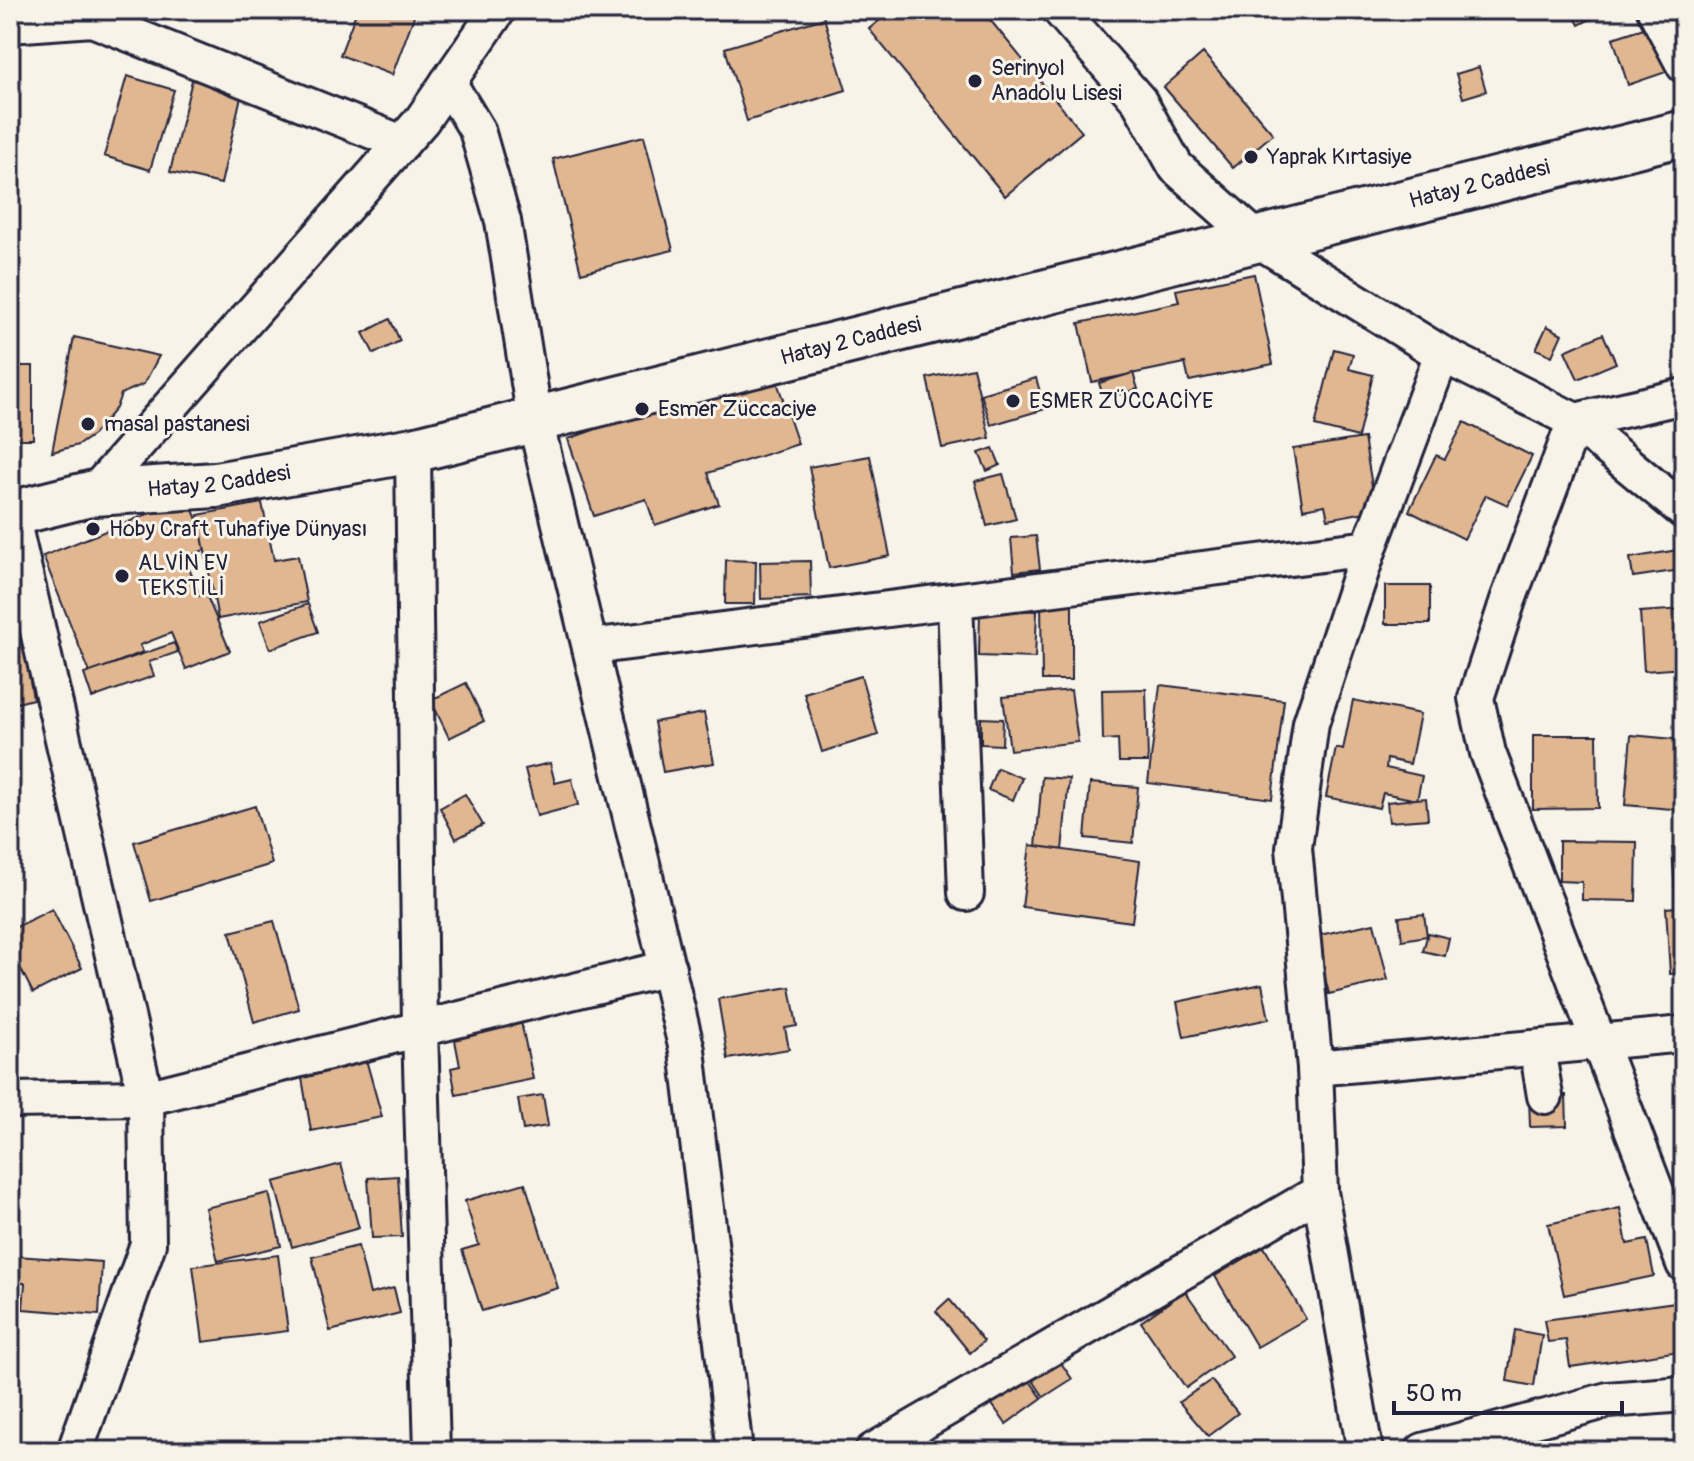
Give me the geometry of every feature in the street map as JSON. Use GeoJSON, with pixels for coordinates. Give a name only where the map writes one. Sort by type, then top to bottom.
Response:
{"type":"FeatureCollection","features":[{"type":"Feature","properties":{"kind":"street"},"geometry":{"type":"LineString","coordinates":[[94,493],[402,143],[498,10]]}},
{"type":"Feature","properties":{"kind":"street"},"geometry":{"type":"LineString","coordinates":[[1060,10],[1139,101],[1176,167],[1258,240],[1442,354],[1575,421],[1684,511]]}},
{"type":"Feature","properties":{"kind":"street"},"geometry":{"type":"LineString","coordinates":[[1655,10],[1684,65]]}},
{"type":"Feature","properties":{"kind":"street"},"geometry":{"type":"LineString","coordinates":[[10,25],[92,19],[402,143]]}},
{"type":"Feature","properties":{"kind":"street"},"geometry":{"type":"LineString","coordinates":[[448,82],[477,130],[503,221],[535,420],[687,1050],[737,1450]]}},
{"type":"Feature","properties":{"kind":"street","name":"Hatay 2 Caddesi"},"geometry":{"type":"LineString","coordinates":[[11,514],[94,493],[216,485],[413,450],[1684,133]]}},
{"type":"Feature","properties":{"kind":"street"},"geometry":{"type":"LineString","coordinates":[[1365,1451],[1320,1192],[1315,1068],[1294,848],[1311,723],[1369,548],[1442,354]]}},
{"type":"Feature","properties":{"kind":"street"},"geometry":{"type":"LineString","coordinates":[[1575,421],[1684,396]]}},
{"type":"Feature","properties":{"kind":"street"},"geometry":{"type":"LineString","coordinates":[[1575,421],[1508,600],[1476,698],[1488,753],[1602,1042],[1684,1264]]}},
{"type":"Feature","properties":{"kind":"street"},"geometry":{"type":"LineString","coordinates":[[413,450],[420,1029],[432,1451]]}},
{"type":"Feature","properties":{"kind":"street"},"geometry":{"type":"LineString","coordinates":[[11,514],[146,1098],[148,1244],[75,1451]]}},
{"type":"Feature","properties":{"kind":"street"},"geometry":{"type":"LineString","coordinates":[[590,647],[1369,548]]}},
{"type":"Feature","properties":{"kind":"street"},"geometry":{"type":"LineString","coordinates":[[955,601],[966,893]]}},
{"type":"Feature","properties":{"kind":"street"},"geometry":{"type":"LineString","coordinates":[[10,1100],[146,1098],[668,968]]}},
{"type":"Feature","properties":{"kind":"street"},"geometry":{"type":"LineString","coordinates":[[1315,1068],[1684,1034]]}},
{"type":"Feature","properties":{"kind":"street"},"geometry":{"type":"LineString","coordinates":[[1537,1048],[1545,1096]]}},
{"type":"Feature","properties":{"kind":"street"},"geometry":{"type":"LineString","coordinates":[[873,1451],[1320,1192]]}},
{"type":"Feature","properties":{"kind":"street"},"geometry":{"type":"LineString","coordinates":[[1423,1451],[1608,1400],[1684,1394]]}},
{"type":"Feature","properties":{"kind":"building"},"geometry":{"type":"Polygon","coordinates":[[[357,10],[416,11],[392,75],[340,55],[357,10]]]}},
{"type":"Feature","properties":{"kind":"building","name":"Serinyol Anadolu Lisesi"},"geometry":{"type":"Polygon","coordinates":[[[892,10],[982,10],[1082,132],[1005,196],[869,29],[892,10]]]}},
{"type":"Feature","properties":{"kind":"building"},"geometry":{"type":"Polygon","coordinates":[[[1571,10],[1608,10],[1579,25],[1571,10]]]}},
{"type":"Feature","properties":{"kind":"building"},"geometry":{"type":"Polygon","coordinates":[[[824,18],[846,90],[747,121],[725,48],[824,18]]]}},
{"type":"Feature","properties":{"kind":"building"},"geometry":{"type":"Polygon","coordinates":[[[1653,25],[1669,71],[1628,85],[1613,38],[1653,25]]]}},
{"type":"Feature","properties":{"kind":"building"},"geometry":{"type":"Polygon","coordinates":[[[1203,53],[1273,134],[1233,168],[1164,87],[1203,53]]]}},
{"type":"Feature","properties":{"kind":"building"},"geometry":{"type":"Polygon","coordinates":[[[1479,67],[1486,91],[1463,98],[1456,74],[1479,67]]]}},
{"type":"Feature","properties":{"kind":"building"},"geometry":{"type":"Polygon","coordinates":[[[127,76],[174,90],[150,170],[104,156],[127,76]]]}},
{"type":"Feature","properties":{"kind":"building"},"geometry":{"type":"Polygon","coordinates":[[[192,80],[242,92],[221,184],[170,172],[192,80]]]}},
{"type":"Feature","properties":{"kind":"building"},"geometry":{"type":"Polygon","coordinates":[[[644,136],[673,250],[581,273],[553,159],[644,136]]]}},
{"type":"Feature","properties":{"kind":"building"},"geometry":{"type":"Polygon","coordinates":[[[1254,274],[1273,364],[1189,381],[1185,363],[1092,382],[1079,323],[1179,302],[1176,290],[1254,274]]]}},
{"type":"Feature","properties":{"kind":"building"},"geometry":{"type":"Polygon","coordinates":[[[390,319],[400,341],[374,354],[363,333],[390,319]]]}},
{"type":"Feature","properties":{"kind":"building"},"geometry":{"type":"Polygon","coordinates":[[[1547,326],[1562,334],[1552,356],[1536,349],[1547,326]]]}},
{"type":"Feature","properties":{"kind":"building"},"geometry":{"type":"Polygon","coordinates":[[[1603,334],[1616,363],[1578,379],[1565,351],[1603,334]]]}},
{"type":"Feature","properties":{"kind":"building"},"geometry":{"type":"Polygon","coordinates":[[[74,337],[159,356],[144,384],[121,394],[116,408],[93,435],[78,445],[52,452],[74,337]]]}},
{"type":"Feature","properties":{"kind":"building"},"geometry":{"type":"Polygon","coordinates":[[[1334,349],[1353,354],[1349,369],[1373,375],[1358,437],[1315,426],[1334,349]]]}},
{"type":"Feature","properties":{"kind":"building"},"geometry":{"type":"Polygon","coordinates":[[[10,366],[33,366],[33,439],[10,439],[10,366]]]}},
{"type":"Feature","properties":{"kind":"building"},"geometry":{"type":"Polygon","coordinates":[[[772,367],[798,444],[708,473],[719,504],[655,525],[646,499],[594,516],[568,439],[772,367]]]}},
{"type":"Feature","properties":{"kind":"building"},"geometry":{"type":"Polygon","coordinates":[[[973,368],[990,438],[942,448],[927,378],[973,368]]]}},
{"type":"Feature","properties":{"kind":"building"},"geometry":{"type":"Polygon","coordinates":[[[1133,373],[1138,389],[1104,399],[1099,383],[1133,373]]]}},
{"type":"Feature","properties":{"kind":"building","name":"ESMER ZÜCCACİYE"},"geometry":{"type":"Polygon","coordinates":[[[1036,378],[1045,409],[991,425],[981,394],[1036,378]]]}},
{"type":"Feature","properties":{"kind":"building"},"geometry":{"type":"Polygon","coordinates":[[[1464,422],[1532,456],[1508,505],[1486,495],[1464,539],[1409,511],[1436,455],[1445,459],[1464,422]]]}},
{"type":"Feature","properties":{"kind":"building"},"geometry":{"type":"Polygon","coordinates":[[[1364,438],[1376,510],[1328,519],[1325,505],[1303,509],[1293,449],[1364,438]]]}},
{"type":"Feature","properties":{"kind":"building"},"geometry":{"type":"Polygon","coordinates":[[[993,448],[1000,465],[987,471],[979,453],[993,448]]]}},
{"type":"Feature","properties":{"kind":"building"},"geometry":{"type":"Polygon","coordinates":[[[870,456],[890,556],[829,568],[809,467],[870,456]]]}},
{"type":"Feature","properties":{"kind":"building"},"geometry":{"type":"Polygon","coordinates":[[[1003,474],[1016,519],[987,526],[975,481],[1003,474]]]}},
{"type":"Feature","properties":{"kind":"building","name":"ALVİN EV TEKSTİLİ"},"geometry":{"type":"Polygon","coordinates":[[[188,498],[209,548],[185,558],[200,596],[206,594],[230,651],[186,669],[171,633],[140,645],[143,652],[90,673],[43,556],[188,498]]]}},
{"type":"Feature","properties":{"kind":"building"},"geometry":{"type":"Polygon","coordinates":[[[262,503],[274,560],[298,556],[307,602],[218,619],[198,515],[262,503]]]}},
{"type":"Feature","properties":{"kind":"building"},"geometry":{"type":"Polygon","coordinates":[[[1036,536],[1040,569],[1014,572],[1011,538],[1036,536]]]}},
{"type":"Feature","properties":{"kind":"building"},"geometry":{"type":"Polygon","coordinates":[[[1678,550],[1681,570],[1633,577],[1630,558],[1678,550]]]}},
{"type":"Feature","properties":{"kind":"building"},"geometry":{"type":"Polygon","coordinates":[[[726,560],[756,561],[755,604],[725,604],[726,560]]]}},
{"type":"Feature","properties":{"kind":"building"},"geometry":{"type":"Polygon","coordinates":[[[810,561],[811,597],[761,599],[760,562],[810,561]]]}},
{"type":"Feature","properties":{"kind":"building"},"geometry":{"type":"Polygon","coordinates":[[[15,581],[33,699],[10,705],[10,582],[15,581]]]}},
{"type":"Feature","properties":{"kind":"building"},"geometry":{"type":"Polygon","coordinates":[[[1385,586],[1430,586],[1430,624],[1385,624],[1385,586]]]}},
{"type":"Feature","properties":{"kind":"building"},"geometry":{"type":"Polygon","coordinates":[[[1041,601],[1072,601],[1072,680],[1042,680],[1041,601]]]}},
{"type":"Feature","properties":{"kind":"building"},"geometry":{"type":"Polygon","coordinates":[[[308,604],[318,632],[270,649],[260,621],[308,604]]]}},
{"type":"Feature","properties":{"kind":"building"},"geometry":{"type":"Polygon","coordinates":[[[980,609],[1037,611],[1035,658],[979,656],[980,609]]]}},
{"type":"Feature","properties":{"kind":"building"},"geometry":{"type":"Polygon","coordinates":[[[1684,609],[1684,668],[1644,671],[1640,612],[1684,609]]]}},
{"type":"Feature","properties":{"kind":"building"},"geometry":{"type":"Polygon","coordinates":[[[174,643],[178,652],[149,662],[154,676],[92,698],[84,674],[174,643]]]}},
{"type":"Feature","properties":{"kind":"building"},"geometry":{"type":"Polygon","coordinates":[[[861,676],[878,735],[822,752],[804,693],[861,676]]]}},
{"type":"Feature","properties":{"kind":"building"},"geometry":{"type":"Polygon","coordinates":[[[466,683],[484,721],[449,738],[431,700],[466,683]]]}},
{"type":"Feature","properties":{"kind":"building"},"geometry":{"type":"Polygon","coordinates":[[[1160,685],[1284,700],[1272,799],[1148,783],[1160,685]]]}},
{"type":"Feature","properties":{"kind":"building"},"geometry":{"type":"Polygon","coordinates":[[[1146,689],[1148,762],[1119,762],[1118,739],[1103,740],[1102,690],[1146,689]]]}},
{"type":"Feature","properties":{"kind":"building"},"geometry":{"type":"Polygon","coordinates":[[[1071,690],[1078,742],[1010,750],[1003,697],[1071,690]]]}},
{"type":"Feature","properties":{"kind":"building"},"geometry":{"type":"Polygon","coordinates":[[[1353,700],[1420,714],[1410,764],[1387,759],[1386,768],[1422,776],[1417,800],[1383,793],[1379,808],[1326,797],[1336,748],[1343,750],[1353,700]]]}},
{"type":"Feature","properties":{"kind":"building"},"geometry":{"type":"Polygon","coordinates":[[[704,713],[714,763],[663,772],[654,722],[704,713]]]}},
{"type":"Feature","properties":{"kind":"building"},"geometry":{"type":"Polygon","coordinates":[[[981,718],[1003,719],[1002,745],[981,744],[981,718]]]}},
{"type":"Feature","properties":{"kind":"building"},"geometry":{"type":"Polygon","coordinates":[[[1533,735],[1597,735],[1598,808],[1533,809],[1533,735]]]}},
{"type":"Feature","properties":{"kind":"building"},"geometry":{"type":"Polygon","coordinates":[[[1631,735],[1684,740],[1684,810],[1625,805],[1631,735]]]}},
{"type":"Feature","properties":{"kind":"building"},"geometry":{"type":"Polygon","coordinates":[[[550,763],[555,783],[572,779],[578,805],[537,816],[525,769],[550,763]]]}},
{"type":"Feature","properties":{"kind":"building"},"geometry":{"type":"Polygon","coordinates":[[[997,768],[1022,778],[1013,800],[988,790],[997,768]]]}},
{"type":"Feature","properties":{"kind":"building"},"geometry":{"type":"Polygon","coordinates":[[[1042,777],[1069,779],[1062,850],[1036,847],[1042,777]]]}},
{"type":"Feature","properties":{"kind":"building"},"geometry":{"type":"Polygon","coordinates":[[[1090,783],[1138,787],[1133,843],[1085,838],[1090,783]]]}},
{"type":"Feature","properties":{"kind":"building"},"geometry":{"type":"Polygon","coordinates":[[[465,794],[483,825],[456,839],[440,808],[465,794]]]}},
{"type":"Feature","properties":{"kind":"building"},"geometry":{"type":"Polygon","coordinates":[[[1426,798],[1428,819],[1389,822],[1387,802],[1426,798]]]}},
{"type":"Feature","properties":{"kind":"building"},"geometry":{"type":"Polygon","coordinates":[[[255,806],[272,864],[151,901],[134,842],[255,806]]]}},
{"type":"Feature","properties":{"kind":"building"},"geometry":{"type":"Polygon","coordinates":[[[1559,841],[1637,842],[1636,901],[1582,900],[1582,882],[1559,881],[1559,841]]]}},
{"type":"Feature","properties":{"kind":"building"},"geometry":{"type":"Polygon","coordinates":[[[1030,845],[1140,861],[1132,922],[1022,907],[1030,845]]]}},
{"type":"Feature","properties":{"kind":"building"},"geometry":{"type":"Polygon","coordinates":[[[1684,847],[1684,973],[1670,974],[1666,908],[1676,907],[1672,848],[1684,847]]]}},
{"type":"Feature","properties":{"kind":"building"},"geometry":{"type":"Polygon","coordinates":[[[52,909],[82,968],[33,993],[10,948],[10,930],[52,909]]]}},
{"type":"Feature","properties":{"kind":"building"},"geometry":{"type":"Polygon","coordinates":[[[1424,914],[1427,936],[1402,940],[1399,917],[1424,914]]]}},
{"type":"Feature","properties":{"kind":"building"},"geometry":{"type":"Polygon","coordinates":[[[274,921],[299,1009],[254,1022],[230,932],[274,921]]]}},
{"type":"Feature","properties":{"kind":"building"},"geometry":{"type":"Polygon","coordinates":[[[1374,923],[1388,980],[1329,994],[1315,936],[1374,923]]]}},
{"type":"Feature","properties":{"kind":"building"},"geometry":{"type":"Polygon","coordinates":[[[1428,933],[1449,938],[1445,956],[1423,951],[1428,933]]]}},
{"type":"Feature","properties":{"kind":"building"},"geometry":{"type":"Polygon","coordinates":[[[1262,984],[1269,1019],[1184,1037],[1177,1002],[1262,984]]]}},
{"type":"Feature","properties":{"kind":"building"},"geometry":{"type":"Polygon","coordinates":[[[790,987],[797,1026],[785,1028],[789,1049],[728,1059],[718,999],[790,987]]]}},
{"type":"Feature","properties":{"kind":"building"},"geometry":{"type":"Polygon","coordinates":[[[519,1012],[533,1079],[456,1095],[451,1068],[460,1066],[452,1025],[519,1012]]]}},
{"type":"Feature","properties":{"kind":"building"},"geometry":{"type":"Polygon","coordinates":[[[365,1056],[382,1117],[311,1131],[300,1066],[365,1056]]]}},
{"type":"Feature","properties":{"kind":"building"},"geometry":{"type":"Polygon","coordinates":[[[543,1095],[548,1126],[523,1130],[518,1099],[543,1095]]]}},
{"type":"Feature","properties":{"kind":"building"},"geometry":{"type":"Polygon","coordinates":[[[1566,1095],[1567,1126],[1530,1127],[1529,1096],[1566,1095]]]}},
{"type":"Feature","properties":{"kind":"building"},"geometry":{"type":"Polygon","coordinates":[[[341,1164],[359,1228],[292,1247],[274,1182],[341,1164]]]}},
{"type":"Feature","properties":{"kind":"building"},"geometry":{"type":"Polygon","coordinates":[[[398,1176],[402,1237],[372,1238],[368,1178],[398,1176]]]}},
{"type":"Feature","properties":{"kind":"building"},"geometry":{"type":"Polygon","coordinates":[[[525,1183],[558,1288],[482,1311],[462,1250],[479,1245],[465,1201],[525,1183]]]}},
{"type":"Feature","properties":{"kind":"building"},"geometry":{"type":"Polygon","coordinates":[[[269,1193],[281,1246],[218,1261],[205,1208],[269,1193]]]}},
{"type":"Feature","properties":{"kind":"building"},"geometry":{"type":"Polygon","coordinates":[[[1620,1208],[1627,1244],[1647,1240],[1654,1276],[1564,1295],[1548,1224],[1620,1208]]]}},
{"type":"Feature","properties":{"kind":"building"},"geometry":{"type":"Polygon","coordinates":[[[358,1246],[370,1294],[394,1288],[400,1313],[330,1331],[312,1257],[358,1246]]]}},
{"type":"Feature","properties":{"kind":"building"},"geometry":{"type":"Polygon","coordinates":[[[1264,1247],[1306,1319],[1257,1347],[1215,1276],[1264,1247]]]}},
{"type":"Feature","properties":{"kind":"building"},"geometry":{"type":"Polygon","coordinates":[[[278,1255],[288,1331],[203,1342],[193,1266],[278,1255]]]}},
{"type":"Feature","properties":{"kind":"building"},"geometry":{"type":"Polygon","coordinates":[[[16,1256],[102,1262],[99,1315],[23,1309],[25,1283],[14,1283],[16,1256]]]}},
{"type":"Feature","properties":{"kind":"building"},"geometry":{"type":"Polygon","coordinates":[[[1185,1291],[1231,1356],[1186,1388],[1141,1322],[1185,1291]]]}},
{"type":"Feature","properties":{"kind":"building"},"geometry":{"type":"Polygon","coordinates":[[[949,1299],[984,1341],[970,1353],[936,1311],[949,1299]]]}},
{"type":"Feature","properties":{"kind":"building"},"geometry":{"type":"Polygon","coordinates":[[[1683,1301],[1684,1327],[1677,1328],[1680,1351],[1570,1367],[1566,1340],[1548,1342],[1544,1320],[1683,1301]]]}},
{"type":"Feature","properties":{"kind":"building"},"geometry":{"type":"Polygon","coordinates":[[[1515,1330],[1542,1335],[1534,1386],[1507,1381],[1515,1330]]]}},
{"type":"Feature","properties":{"kind":"building"},"geometry":{"type":"Polygon","coordinates":[[[1055,1354],[1072,1379],[1044,1397],[1028,1373],[1055,1354]]]}},
{"type":"Feature","properties":{"kind":"building"},"geometry":{"type":"Polygon","coordinates":[[[1025,1374],[1042,1398],[1006,1424],[989,1400],[1025,1374]]]}},
{"type":"Feature","properties":{"kind":"building"},"geometry":{"type":"Polygon","coordinates":[[[1211,1380],[1238,1413],[1208,1436],[1179,1402],[1211,1380]]]}},
{"type":"Feature","properties":{"kind":"place","name":"Serinyol Anadolu Lisesi"},"geometry":{"type":"Point","coordinates":[975,81]}},
{"type":"Feature","properties":{"kind":"place","name":"Yaprak Kırtasiye"},"geometry":{"type":"Point","coordinates":[1251,157]}},
{"type":"Feature","properties":{"kind":"place","name":"ESMER ZÜCCACİYE"},"geometry":{"type":"Point","coordinates":[1013,401]}},
{"type":"Feature","properties":{"kind":"place","name":"Esmer Züccaciye"},"geometry":{"type":"Point","coordinates":[642,409]}},
{"type":"Feature","properties":{"kind":"place","name":"masal pastanesi"},"geometry":{"type":"Point","coordinates":[88,424]}},
{"type":"Feature","properties":{"kind":"place","name":"Hoby Craft Tuhafiye Dünyası"},"geometry":{"type":"Point","coordinates":[93,529]}},
{"type":"Feature","properties":{"kind":"place","name":"ALVİN EV TEKSTİLİ"},"geometry":{"type":"Point","coordinates":[122,576]}}]}
